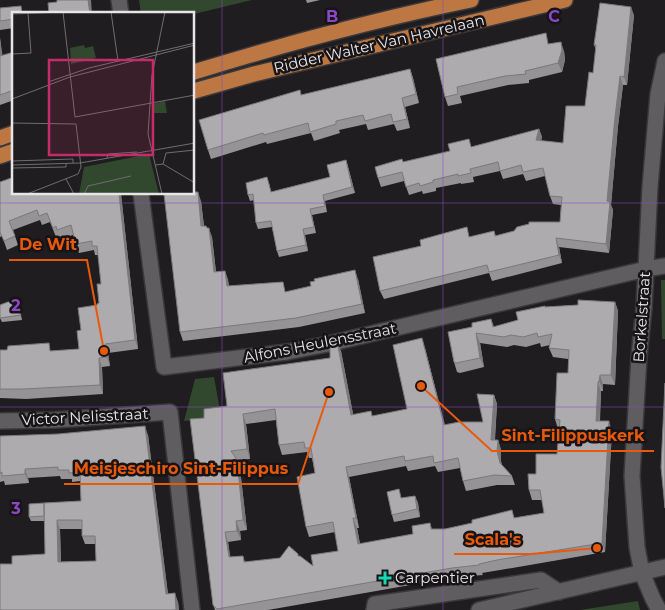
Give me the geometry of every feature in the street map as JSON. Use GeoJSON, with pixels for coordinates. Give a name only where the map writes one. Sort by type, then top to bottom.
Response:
{"type":"FeatureCollection","features":[{"type":"Feature","properties":{"kind":"main road","name":"Ridder Walter Van Havrelaan"},"geometry":{"type":"LineString","coordinates":[[195,72],[258,52],[438,3],[472,0]]}},
{"type":"Feature","properties":{"kind":"main road","name":"Ridder Walter Van Havrelaan"},"geometry":{"type":"LineString","coordinates":[[195,90],[565,0]]}},
{"type":"Feature","properties":{"kind":"main road"},"geometry":{"type":"LineString","coordinates":[[0,138],[12,134]]}},
{"type":"Feature","properties":{"kind":"main road"},"geometry":{"type":"LineString","coordinates":[[0,156],[12,152]]}},
{"type":"Feature","properties":{"kind":"street","name":"Borkelstraat"},"geometry":{"type":"LineString","coordinates":[[659,610],[642,573],[637,547],[632,476],[650,187],[658,94],[665,61]]}},
{"type":"Feature","properties":{"kind":"street","name":"Alfons Heulensstraat"},"geometry":{"type":"LineString","coordinates":[[141,195],[164,368],[287,352],[328,344],[646,269]]}},
{"type":"Feature","properties":{"kind":"street"},"geometry":{"type":"LineString","coordinates":[[646,269],[665,266]]}},
{"type":"Feature","properties":{"kind":"street","name":"Victor Nelisstraat"},"geometry":{"type":"LineString","coordinates":[[0,421],[170,412],[192,610]]}},
{"type":"Feature","properties":{"kind":"street"},"geometry":{"type":"LineString","coordinates":[[479,610],[665,567]]}},
{"type":"Feature","properties":{"kind":"street"},"geometry":{"type":"LineString","coordinates":[[374,610],[375,604],[541,580],[560,592]]}},
{"type":"Feature","properties":{"kind":"green space"},"geometry":{"type":"Polygon","coordinates":[[[139,0],[252,0],[195,14],[195,12],[141,12],[139,0]]]}},
{"type":"Feature","properties":{"kind":"green space"},"geometry":{"type":"Polygon","coordinates":[[[661,280],[665,280],[665,339],[662,339],[661,280]]]}},
{"type":"Feature","properties":{"kind":"green space"},"geometry":{"type":"Polygon","coordinates":[[[214,377],[221,416],[184,421],[195,379],[214,377]]]}},
{"type":"Feature","properties":{"kind":"green space"},"geometry":{"type":"Polygon","coordinates":[[[638,601],[640,610],[580,610],[638,601]]]}},
{"type":"Feature","properties":{"kind":"building"},"geometry":{"type":"Polygon","coordinates":[[[57,0],[88,0],[90,12],[49,12],[48,3],[57,2],[57,0]]]}},
{"type":"Feature","properties":{"kind":"building"},"geometry":{"type":"Polygon","coordinates":[[[600,3],[631,7],[624,77],[620,76],[615,117],[607,201],[610,202],[606,244],[556,238],[559,255],[489,272],[487,265],[380,291],[373,257],[421,246],[420,240],[467,227],[469,237],[494,231],[495,236],[514,231],[517,227],[529,224],[529,222],[560,222],[562,197],[550,196],[543,168],[523,172],[521,165],[500,171],[498,162],[470,169],[471,173],[433,180],[433,182],[420,186],[419,183],[406,187],[402,172],[378,178],[375,167],[402,159],[403,162],[450,151],[448,144],[469,139],[471,147],[539,129],[536,140],[563,143],[566,106],[585,106],[589,72],[593,73],[596,45],[594,45],[600,3]]]}},
{"type":"Feature","properties":{"kind":"building"},"geometry":{"type":"Polygon","coordinates":[[[21,6],[22,12],[12,12],[12,19],[0,21],[0,8],[21,6]]]}},
{"type":"Feature","properties":{"kind":"building"},"geometry":{"type":"Polygon","coordinates":[[[546,33],[548,44],[561,42],[562,50],[558,63],[525,71],[526,74],[505,76],[457,87],[458,94],[445,97],[436,59],[546,33]]]}},
{"type":"Feature","properties":{"kind":"building"},"geometry":{"type":"Polygon","coordinates":[[[12,53],[12,91],[0,95],[0,56],[12,53]]]}},
{"type":"Feature","properties":{"kind":"building"},"geometry":{"type":"Polygon","coordinates":[[[410,69],[416,94],[402,98],[407,119],[393,122],[391,114],[365,121],[363,115],[336,121],[336,124],[310,132],[308,123],[264,135],[263,133],[208,150],[199,120],[300,90],[301,95],[410,69]]]}},
{"type":"Feature","properties":{"kind":"building"},"geometry":{"type":"Polygon","coordinates":[[[346,160],[352,187],[323,195],[325,206],[310,209],[314,227],[303,229],[306,245],[277,251],[271,221],[256,223],[253,194],[248,195],[246,183],[267,177],[271,192],[330,177],[327,165],[346,160]]]}},
{"type":"Feature","properties":{"kind":"building"},"geometry":{"type":"Polygon","coordinates":[[[12,178],[12,195],[119,195],[135,340],[105,344],[107,357],[99,358],[100,385],[0,389],[0,350],[7,350],[8,346],[49,343],[50,351],[79,349],[77,331],[81,330],[78,308],[99,303],[97,284],[101,284],[97,246],[92,246],[92,241],[76,244],[71,225],[57,230],[56,226],[53,228],[47,213],[39,216],[37,210],[9,221],[15,236],[4,241],[0,232],[0,182],[12,178]]]}},
{"type":"Feature","properties":{"kind":"building"},"geometry":{"type":"Polygon","coordinates":[[[195,192],[198,192],[201,226],[209,228],[214,272],[225,271],[227,286],[283,282],[285,292],[311,286],[310,282],[315,281],[314,279],[355,270],[362,304],[296,318],[180,332],[164,195],[195,195],[195,192]]]}},
{"type":"Feature","properties":{"kind":"building"},"geometry":{"type":"Polygon","coordinates":[[[13,300],[21,315],[0,318],[0,305],[13,300]]]}},
{"type":"Feature","properties":{"kind":"building"},"geometry":{"type":"Polygon","coordinates":[[[578,300],[615,302],[611,375],[600,375],[598,382],[596,421],[609,421],[602,543],[217,609],[213,605],[190,419],[204,418],[204,409],[227,406],[223,373],[330,358],[330,343],[337,341],[351,415],[371,411],[372,416],[407,409],[393,345],[422,338],[444,425],[459,422],[483,422],[477,394],[494,395],[491,440],[498,440],[497,451],[500,463],[512,476],[494,475],[463,481],[458,458],[434,463],[433,456],[405,461],[404,456],[346,467],[356,518],[353,518],[358,544],[413,534],[412,526],[430,523],[431,529],[445,529],[472,523],[472,520],[512,510],[514,518],[544,513],[540,490],[529,490],[528,474],[536,474],[536,454],[557,454],[560,420],[555,419],[557,373],[568,373],[569,350],[549,348],[552,334],[538,337],[537,333],[523,337],[511,335],[504,337],[476,333],[480,358],[456,363],[454,362],[448,332],[472,327],[472,323],[491,319],[493,327],[518,320],[516,312],[545,306],[578,305],[578,300]],[[275,409],[243,414],[247,449],[231,451],[237,460],[243,520],[236,521],[237,531],[225,532],[229,557],[243,556],[244,562],[280,558],[289,546],[298,556],[313,566],[311,555],[338,551],[333,522],[306,527],[297,477],[315,473],[311,448],[305,448],[304,442],[279,445],[275,409]]]}},
{"type":"Feature","properties":{"kind":"building"},"geometry":{"type":"Polygon","coordinates":[[[665,383],[665,508],[661,467],[665,383]]]}},
{"type":"Feature","properties":{"kind":"building"},"geometry":{"type":"Polygon","coordinates":[[[145,426],[166,594],[175,593],[176,610],[0,610],[0,564],[12,564],[12,556],[45,554],[44,503],[81,501],[80,472],[69,473],[69,470],[58,470],[58,467],[25,469],[25,474],[2,476],[2,472],[0,473],[0,436],[58,434],[145,426]],[[57,520],[58,562],[96,561],[95,536],[82,536],[82,520],[57,520]]]}},
{"type":"Feature","properties":{"kind":"building"},"geometry":{"type":"Polygon","coordinates":[[[399,489],[401,498],[415,496],[417,509],[392,515],[387,492],[399,489]]]}},
{"type":"Feature","properties":{"kind":"building"},"geometry":{"type":"Polygon","coordinates":[[[44,503],[44,516],[29,517],[29,504],[44,503]]]}},
{"type":"Feature","properties":{"kind":"place","name":"De Wit"},"geometry":{"type":"Point","coordinates":[104,351]}},
{"type":"Feature","properties":{"kind":"place","name":"Sint-Filippuskerk"},"geometry":{"type":"Point","coordinates":[421,386]}},
{"type":"Feature","properties":{"kind":"place","name":"Meisjeschiro Sint-Filippus"},"geometry":{"type":"Point","coordinates":[329,392]}},
{"type":"Feature","properties":{"kind":"place","name":"Scala's"},"geometry":{"type":"Point","coordinates":[597,548]}},
{"type":"Feature","properties":{"kind":"place","name":"Carpentier"},"geometry":{"type":"Point","coordinates":[385,578]}}]}
